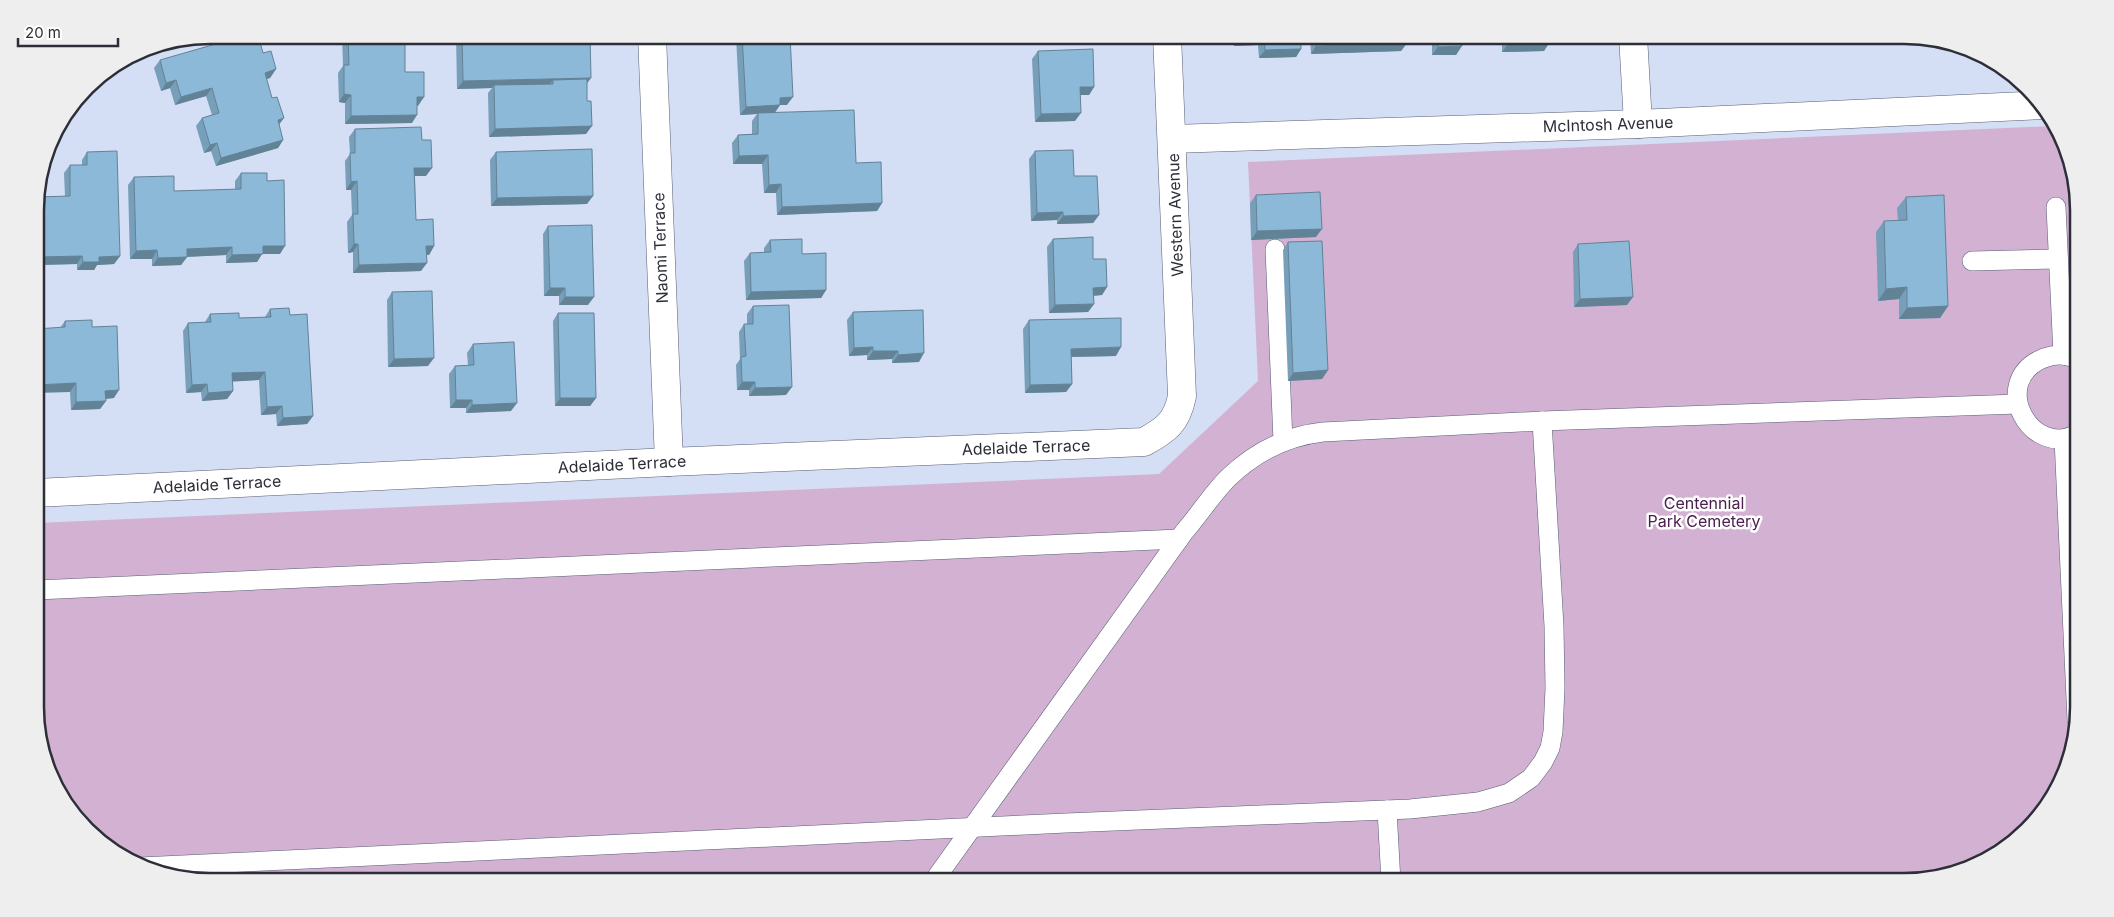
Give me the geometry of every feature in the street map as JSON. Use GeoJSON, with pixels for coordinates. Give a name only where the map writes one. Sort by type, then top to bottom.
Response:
{"type":"FeatureCollection","features":[{"type":"Feature","properties":{"kind":"street","name":"Naomi Terrace"},"geometry":{"type":"LineString","coordinates":[[652,44],[669,462]]}},
{"type":"Feature","properties":{"kind":"street","name":"Western Avenue"},"geometry":{"type":"LineString","coordinates":[[1167,44],[1182,396]]}},
{"type":"Feature","properties":{"kind":"street"},"geometry":{"type":"LineString","coordinates":[[1634,44],[1638,124]]}},
{"type":"Feature","properties":{"kind":"street","name":"McIntosh Avenue"},"geometry":{"type":"LineString","coordinates":[[1172,139],[1638,124],[2034,106]]}},
{"type":"Feature","properties":{"kind":"street","name":"Adelaide Terrace"},"geometry":{"type":"LineString","coordinates":[[44,493],[669,462],[1144,442],[1160,433],[1172,423],[1179,410],[1182,396]]}},
{"type":"Feature","properties":{"kind":"lane"},"geometry":{"type":"LineString","coordinates":[[2056,207],[2058,259],[2070,349]]}},
{"type":"Feature","properties":{"kind":"lane"},"geometry":{"type":"LineString","coordinates":[[1275,249],[1283,441]]}},
{"type":"Feature","properties":{"kind":"lane"},"geometry":{"type":"LineString","coordinates":[[1972,261],[2058,259]]}},
{"type":"Feature","properties":{"kind":"lane"},"geometry":{"type":"LineString","coordinates":[[2070,357],[2052,355],[2030,366],[2021,379],[2017,394],[2018,404],[2026,422],[2035,431],[2047,437],[2070,436]]}},
{"type":"Feature","properties":{"kind":"lane"},"geometry":{"type":"LineString","coordinates":[[940,873],[1179,539],[1228,478],[1255,457],[1283,441],[1304,434],[1323,432],[1542,421],[2018,404]]}},
{"type":"Feature","properties":{"kind":"lane"},"geometry":{"type":"LineString","coordinates":[[163,866],[1428,808],[1478,802],[1508,793],[1531,778],[1543,762],[1550,748],[1555,708],[1554,626],[1542,421]]}},
{"type":"Feature","properties":{"kind":"lane"},"geometry":{"type":"LineString","coordinates":[[44,590],[1179,539]]}},
{"type":"Feature","properties":{"kind":"lane"},"geometry":{"type":"LineString","coordinates":[[1387,810],[1390,873]]}},
{"type":"Feature","properties":{"kind":"green space","name":"Centennial Park Cemetery"},"geometry":{"type":"Polygon","coordinates":[[[2047,126],[2058,146],[2065,167],[2069,188],[2070,210],[2070,718],[2067,740],[2058,771],[2048,790],[2029,817],[1997,845],[1978,856],[1937,870],[1915,873],[210,873],[177,870],[146,861],[127,851],[92,825],[66,790],[56,771],[45,729],[44,523],[1159,474],[1258,381],[1248,162],[2047,126]]]}},
{"type":"Feature","properties":{"kind":"building"},"geometry":{"type":"Polygon","coordinates":[[[216,44],[260,44],[263,53],[271,51],[276,69],[265,73],[272,98],[277,97],[284,118],[278,120],[283,140],[221,158],[217,143],[210,145],[202,118],[219,113],[212,88],[181,97],[176,80],[166,83],[160,60],[216,44]]]}},
{"type":"Feature","properties":{"kind":"building"},"geometry":{"type":"Polygon","coordinates":[[[348,44],[405,44],[405,72],[424,72],[424,97],[417,97],[417,115],[351,116],[351,95],[344,94],[344,65],[349,65],[348,44]]]}},
{"type":"Feature","properties":{"kind":"building"},"geometry":{"type":"Polygon","coordinates":[[[462,44],[590,44],[591,78],[463,81],[462,44]]]}},
{"type":"Feature","properties":{"kind":"building"},"geometry":{"type":"Polygon","coordinates":[[[742,44],[790,44],[793,97],[780,98],[780,105],[746,107],[742,44]]]}},
{"type":"Feature","properties":{"kind":"building"},"geometry":{"type":"Polygon","coordinates":[[[1265,44],[1301,44],[1301,49],[1265,50],[1265,44]]]}},
{"type":"Feature","properties":{"kind":"building"},"geometry":{"type":"Polygon","coordinates":[[[1316,44],[1377,44],[1316,46],[1316,44]]]}},
{"type":"Feature","properties":{"kind":"building"},"geometry":{"type":"Polygon","coordinates":[[[1438,44],[1462,44],[1462,46],[1438,47],[1438,44]]]}},
{"type":"Feature","properties":{"kind":"building"},"geometry":{"type":"Polygon","coordinates":[[[1093,49],[1094,87],[1080,87],[1081,113],[1041,114],[1038,51],[1093,49]]]}},
{"type":"Feature","properties":{"kind":"building"},"geometry":{"type":"Polygon","coordinates":[[[587,79],[587,101],[591,101],[592,126],[495,129],[494,85],[553,84],[553,80],[587,79]]]}},
{"type":"Feature","properties":{"kind":"building"},"geometry":{"type":"Polygon","coordinates":[[[854,110],[856,163],[881,162],[882,203],[782,207],[781,184],[769,185],[768,155],[739,156],[738,135],[758,134],[758,113],[854,110]]]}},
{"type":"Feature","properties":{"kind":"building"},"geometry":{"type":"Polygon","coordinates":[[[421,127],[422,140],[431,140],[432,168],[414,168],[416,220],[433,219],[434,246],[426,246],[427,263],[359,265],[358,244],[354,244],[353,214],[358,214],[357,181],[351,182],[350,153],[355,153],[355,129],[421,127]]]}},
{"type":"Feature","properties":{"kind":"building"},"geometry":{"type":"Polygon","coordinates":[[[592,149],[593,196],[497,198],[496,152],[592,149]]]}},
{"type":"Feature","properties":{"kind":"building"},"geometry":{"type":"Polygon","coordinates":[[[1073,150],[1074,176],[1097,176],[1099,215],[1063,216],[1063,212],[1037,213],[1035,151],[1073,150]]]}},
{"type":"Feature","properties":{"kind":"building"},"geometry":{"type":"Polygon","coordinates":[[[117,151],[120,256],[99,257],[99,262],[83,262],[82,256],[44,257],[44,197],[70,196],[70,165],[87,165],[87,152],[117,151]]]}},
{"type":"Feature","properties":{"kind":"building"},"geometry":{"type":"Polygon","coordinates":[[[241,173],[267,173],[267,181],[284,180],[285,246],[263,246],[263,254],[232,255],[232,247],[187,249],[187,257],[158,258],[157,250],[136,251],[134,177],[174,176],[174,191],[241,189],[241,173]]]}},
{"type":"Feature","properties":{"kind":"building"},"geometry":{"type":"Polygon","coordinates":[[[1320,192],[1322,229],[1257,231],[1256,195],[1320,192]]]}},
{"type":"Feature","properties":{"kind":"building"},"geometry":{"type":"Polygon","coordinates":[[[1944,195],[1948,306],[1907,308],[1907,287],[1886,289],[1884,221],[1907,220],[1906,197],[1944,195]]]}},
{"type":"Feature","properties":{"kind":"building"},"geometry":{"type":"Polygon","coordinates":[[[592,225],[594,297],[565,297],[565,288],[550,288],[548,226],[592,225]]]}},
{"type":"Feature","properties":{"kind":"building"},"geometry":{"type":"Polygon","coordinates":[[[1093,237],[1093,259],[1106,259],[1107,287],[1093,288],[1094,304],[1055,305],[1053,239],[1093,237]]]}},
{"type":"Feature","properties":{"kind":"building"},"geometry":{"type":"Polygon","coordinates":[[[802,239],[802,254],[826,253],[826,290],[751,292],[750,253],[771,252],[770,240],[802,239]]]}},
{"type":"Feature","properties":{"kind":"building"},"geometry":{"type":"Polygon","coordinates":[[[1322,241],[1328,370],[1293,373],[1288,242],[1322,241]]]}},
{"type":"Feature","properties":{"kind":"building"},"geometry":{"type":"Polygon","coordinates":[[[1629,241],[1633,297],[1580,299],[1578,244],[1629,241]]]}},
{"type":"Feature","properties":{"kind":"building"},"geometry":{"type":"Polygon","coordinates":[[[432,291],[434,358],[394,359],[392,292],[432,291]]]}},
{"type":"Feature","properties":{"kind":"building"},"geometry":{"type":"Polygon","coordinates":[[[789,305],[792,387],[755,388],[755,382],[742,382],[741,357],[746,356],[744,324],[753,324],[753,306],[789,305]]]}},
{"type":"Feature","properties":{"kind":"building"},"geometry":{"type":"Polygon","coordinates":[[[289,308],[290,315],[307,314],[313,416],[283,418],[282,406],[267,407],[265,372],[232,373],[233,391],[208,393],[207,384],[192,385],[188,323],[211,322],[210,314],[239,313],[239,318],[271,317],[270,309],[289,308]]]}},
{"type":"Feature","properties":{"kind":"building"},"geometry":{"type":"Polygon","coordinates":[[[923,310],[924,353],[898,355],[898,351],[873,351],[873,347],[854,348],[853,312],[923,310]]]}},
{"type":"Feature","properties":{"kind":"building"},"geometry":{"type":"Polygon","coordinates":[[[558,313],[594,313],[596,398],[560,398],[558,313]]]}},
{"type":"Feature","properties":{"kind":"building"},"geometry":{"type":"Polygon","coordinates":[[[1121,318],[1121,347],[1071,349],[1072,384],[1030,385],[1029,320],[1121,318]]]}},
{"type":"Feature","properties":{"kind":"building"},"geometry":{"type":"Polygon","coordinates":[[[92,320],[92,327],[117,326],[119,390],[105,391],[106,401],[76,402],[76,383],[44,385],[44,328],[65,327],[65,321],[92,320]]]}},
{"type":"Feature","properties":{"kind":"building"},"geometry":{"type":"Polygon","coordinates":[[[514,342],[517,403],[472,405],[472,400],[456,400],[455,366],[474,365],[473,344],[514,342]]]}}]}
